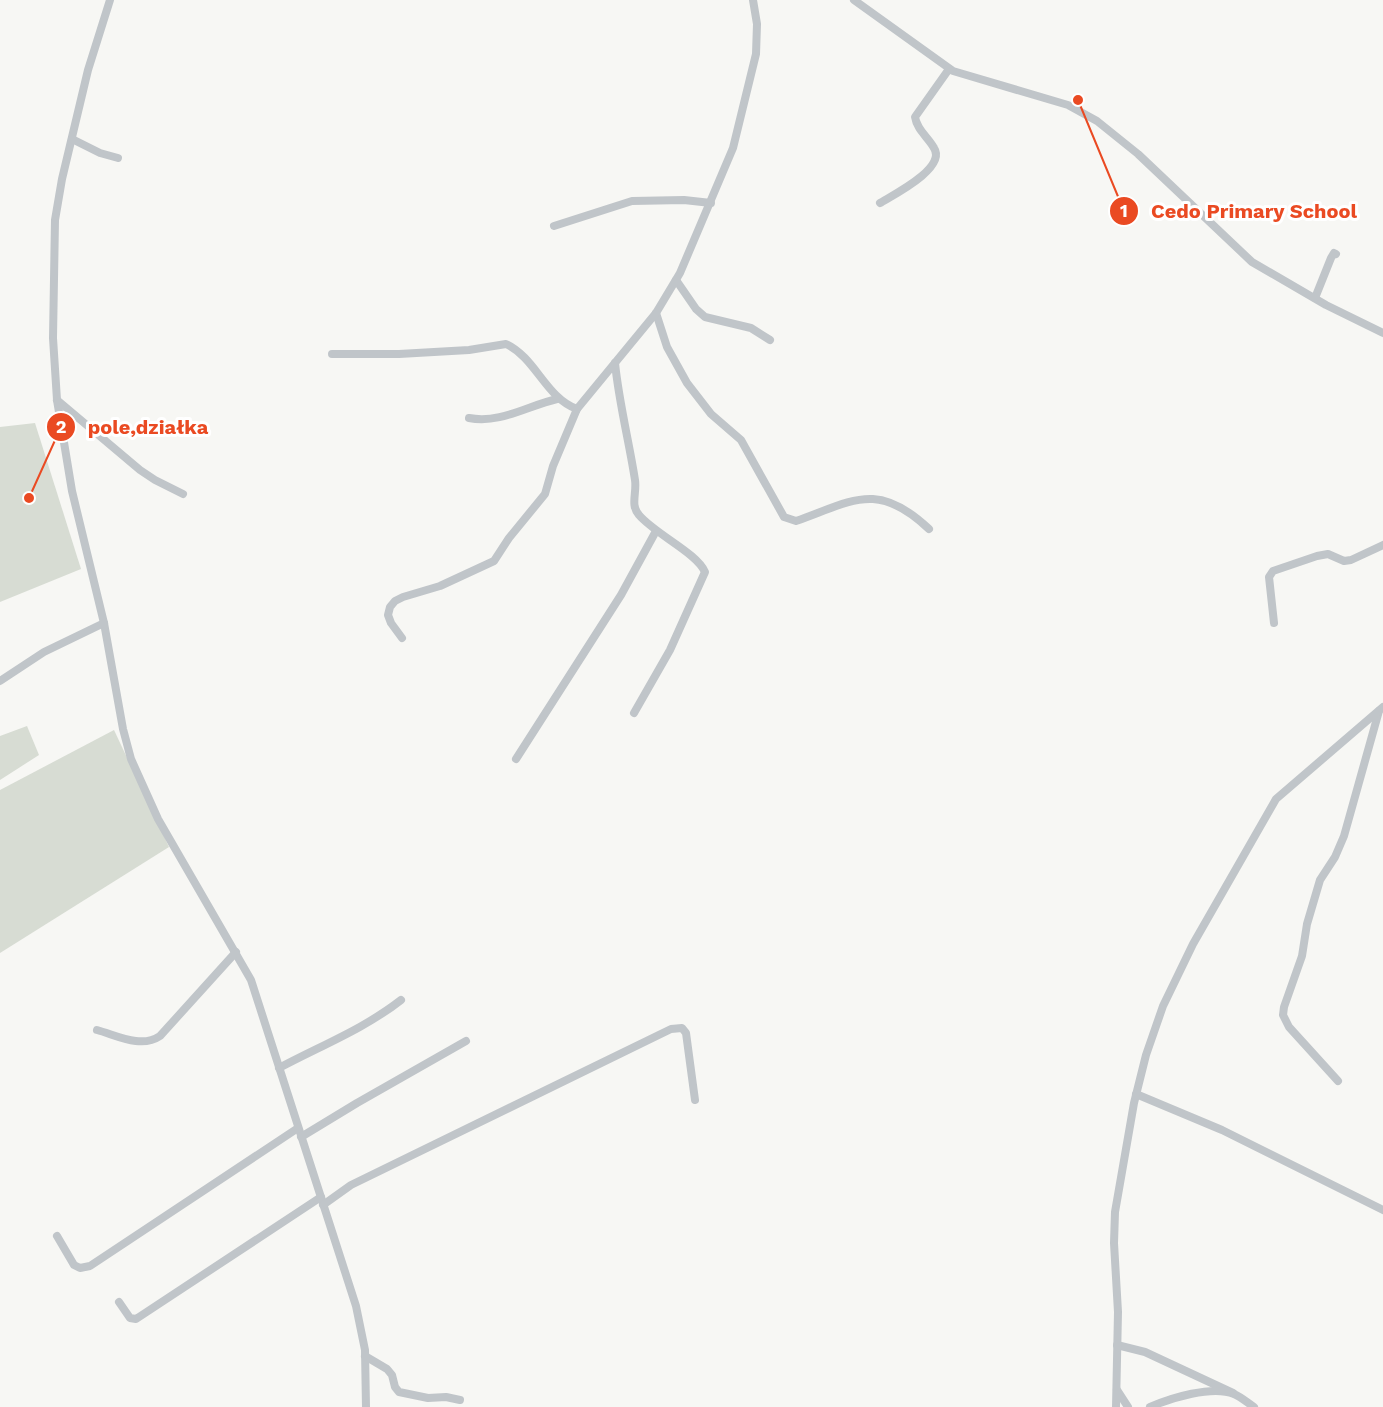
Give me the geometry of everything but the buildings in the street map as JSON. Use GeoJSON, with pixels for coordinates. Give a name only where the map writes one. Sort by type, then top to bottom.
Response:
{"type":"FeatureCollection","features":[{"type":"Feature","properties":{"kind":"street"},"geometry":{"type":"LineString","coordinates":[[110,0],[88,70],[62,179],[55,220],[53,338],[57,400],[72,491],[104,623],[123,729],[131,759],[158,819],[250,980],[356,1306],[365,1356],[366,1407]]}},
{"type":"Feature","properties":{"kind":"street"},"geometry":{"type":"LineString","coordinates":[[402,638],[390,623],[388,615],[390,607],[403,597],[440,586],[494,561],[508,538],[545,494],[553,466],[577,409],[656,313],[676,280],[733,148],[753,71],[757,40],[753,0]]}},
{"type":"Feature","properties":{"kind":"street"},"geometry":{"type":"LineString","coordinates":[[854,0],[949,69],[1068,105],[1091,117],[1138,154],[1245,257],[1315,298],[1383,333]]}},
{"type":"Feature","properties":{"kind":"street"},"geometry":{"type":"LineString","coordinates":[[880,203],[912,183],[934,163],[937,157],[935,148],[918,126],[915,117],[949,69]]}},
{"type":"Feature","properties":{"kind":"street"},"geometry":{"type":"LineString","coordinates":[[72,139],[100,153],[118,158]]}},
{"type":"Feature","properties":{"kind":"street"},"geometry":{"type":"LineString","coordinates":[[554,226],[632,201],[684,200],[711,203]]}},
{"type":"Feature","properties":{"kind":"street"},"geometry":{"type":"LineString","coordinates":[[1315,298],[1331,258],[1334,253],[1336,254]]}},
{"type":"Feature","properties":{"kind":"street"},"geometry":{"type":"LineString","coordinates":[[676,280],[696,309],[705,317],[751,328],[770,340]]}},
{"type":"Feature","properties":{"kind":"street"},"geometry":{"type":"LineString","coordinates":[[656,313],[667,347],[687,383],[711,414],[741,440],[784,517],[795,521],[852,500],[868,498],[904,508],[928,529]]}},
{"type":"Feature","properties":{"kind":"street"},"geometry":{"type":"LineString","coordinates":[[332,354],[399,354],[469,350],[506,344],[520,355],[557,399],[577,409]]}},
{"type":"Feature","properties":{"kind":"street"},"geometry":{"type":"LineString","coordinates":[[615,363],[636,485],[635,509],[656,531],[697,561],[705,572],[670,650],[634,713]]}},
{"type":"Feature","properties":{"kind":"street"},"geometry":{"type":"LineString","coordinates":[[469,418],[486,420],[501,418],[557,399]]}},
{"type":"Feature","properties":{"kind":"street"},"geometry":{"type":"LineString","coordinates":[[57,400],[140,470],[183,494]]}},
{"type":"Feature","properties":{"kind":"street"},"geometry":{"type":"LineString","coordinates":[[516,759],[621,595],[656,531]]}},
{"type":"Feature","properties":{"kind":"street"},"geometry":{"type":"LineString","coordinates":[[1274,623],[1269,577],[1273,571],[1328,554],[1344,561],[1350,560],[1383,545]]}},
{"type":"Feature","properties":{"kind":"street"},"geometry":{"type":"LineString","coordinates":[[0,681],[44,651],[104,623]]}},
{"type":"Feature","properties":{"kind":"street"},"geometry":{"type":"LineString","coordinates":[[1338,1081],[1289,1027],[1283,1015],[1302,956],[1307,924],[1320,880],[1335,857],[1344,836],[1381,709]]}},
{"type":"Feature","properties":{"kind":"street"},"geometry":{"type":"LineString","coordinates":[[1116,1407],[1118,1345],[1115,1212],[1136,1094],[1146,1055],[1163,1006],[1193,944],[1276,799],[1381,709]]}},
{"type":"Feature","properties":{"kind":"street"},"geometry":{"type":"LineString","coordinates":[[97,1030],[140,1042],[154,1040],[236,952]]}},
{"type":"Feature","properties":{"kind":"street"},"geometry":{"type":"LineString","coordinates":[[279,1068],[374,1020],[401,1000]]}},
{"type":"Feature","properties":{"kind":"street"},"geometry":{"type":"LineString","coordinates":[[119,1302],[130,1318],[136,1319],[351,1185],[671,1029],[682,1028],[686,1033],[695,1100]]}},
{"type":"Feature","properties":{"kind":"street"},"geometry":{"type":"LineString","coordinates":[[57,1236],[74,1265],[80,1268],[90,1266],[300,1132],[357,1103],[466,1041]]}},
{"type":"Feature","properties":{"kind":"street"},"geometry":{"type":"LineString","coordinates":[[1136,1094],[1222,1130],[1383,1210]]}},
{"type":"Feature","properties":{"kind":"street"},"geometry":{"type":"LineString","coordinates":[[1118,1345],[1145,1352],[1233,1393],[1254,1407]]}},
{"type":"Feature","properties":{"kind":"street"},"geometry":{"type":"LineString","coordinates":[[365,1356],[387,1369],[392,1376],[396,1390],[403,1394],[460,1400]]}},
{"type":"Feature","properties":{"kind":"street"},"geometry":{"type":"LineString","coordinates":[[1117,1390],[1128,1407]]}},
{"type":"Feature","properties":{"kind":"street"},"geometry":{"type":"LineString","coordinates":[[1150,1407],[1187,1394],[1233,1393]]}},
{"type":"Feature","properties":{"kind":"shaded area"},"geometry":{"type":"Polygon","coordinates":[[[35,423],[81,569],[0,602],[0,427],[35,423]]]}},
{"type":"Feature","properties":{"kind":"shaded area"},"geometry":{"type":"Polygon","coordinates":[[[27,726],[39,755],[0,780],[0,736],[27,726]]]}},
{"type":"Feature","properties":{"kind":"shaded area"},"geometry":{"type":"Polygon","coordinates":[[[114,730],[169,847],[0,953],[0,790],[114,730]]]}},
{"type":"Feature","properties":{"kind":"place","name":"Cedo Primary School"},"geometry":{"type":"Point","coordinates":[1078,100]}},
{"type":"Feature","properties":{"kind":"place","name":"pole,działka"},"geometry":{"type":"Point","coordinates":[29,498]}}]}
